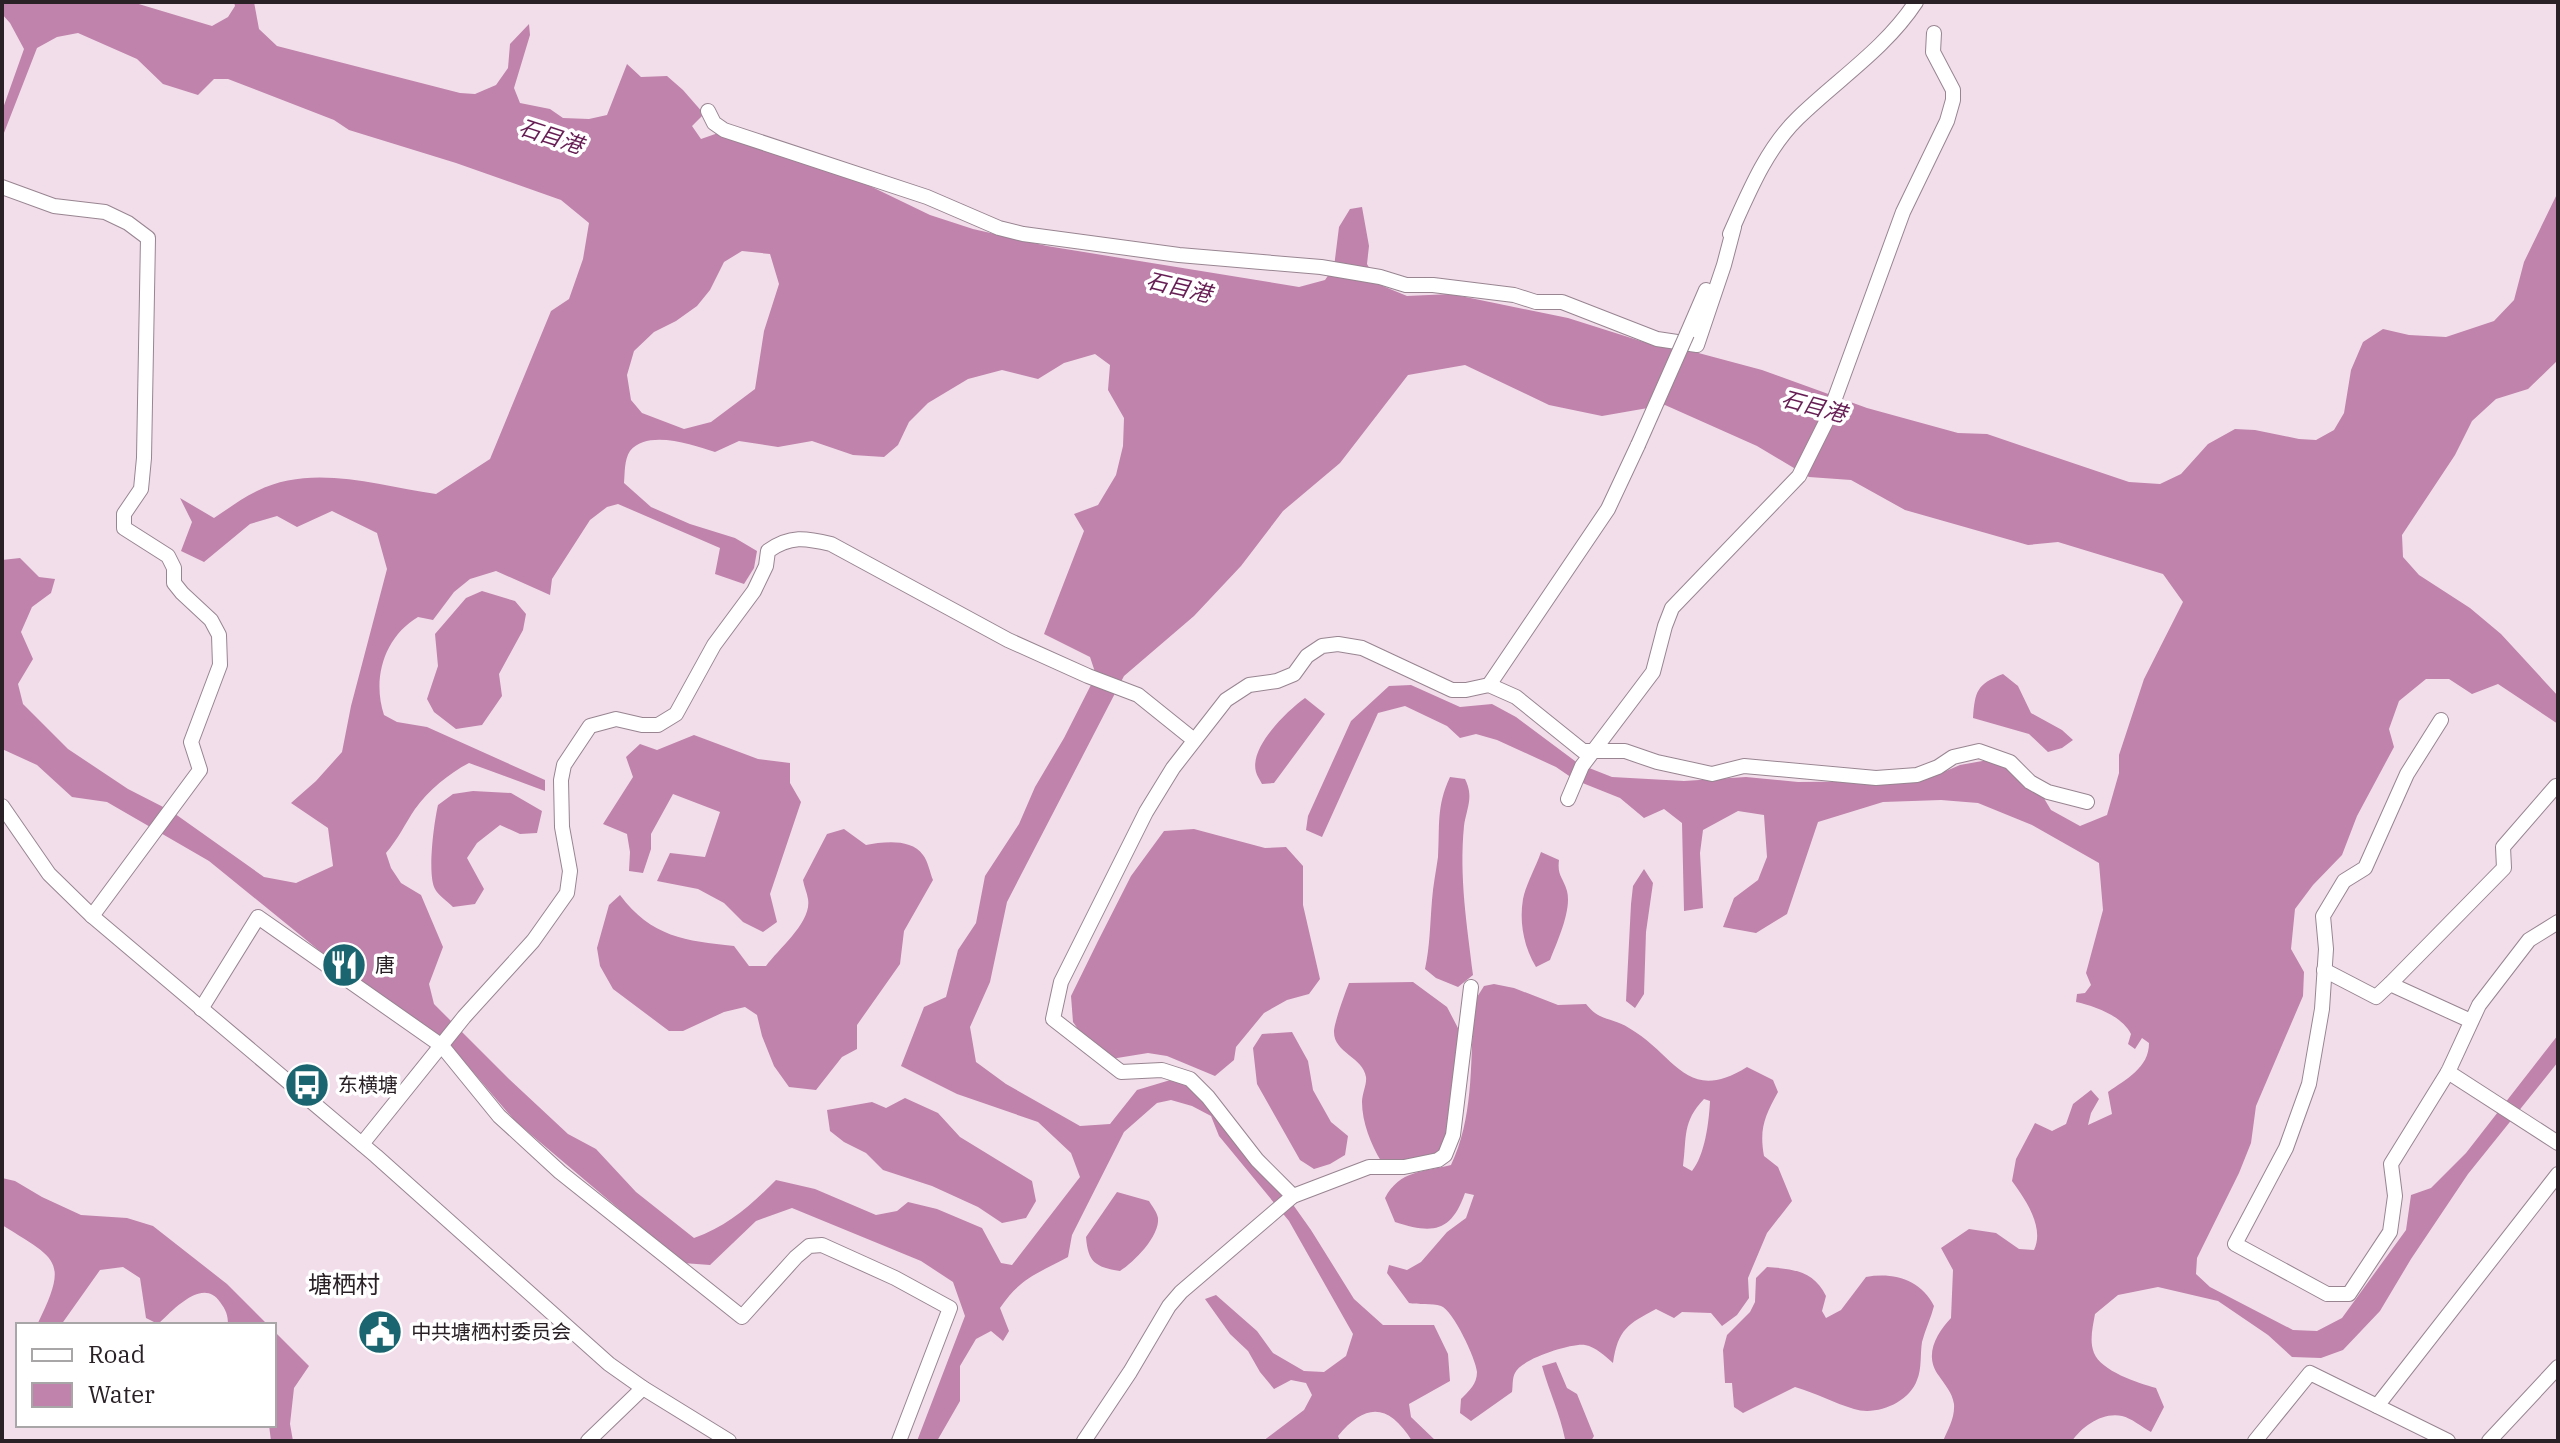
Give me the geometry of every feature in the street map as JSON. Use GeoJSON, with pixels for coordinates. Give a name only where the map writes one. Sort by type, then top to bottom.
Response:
{"type":"FeatureCollection","features":[{"type":"Feature","properties":{"kind":"street"},"geometry":{"type":"LineString","coordinates":[[1489,685],[1608,509],[1771,149],[1797,119],[1877,50],[1916,2]]}},
{"type":"Feature","properties":{"kind":"street"},"geometry":{"type":"LineString","coordinates":[[1568,799],[1582,766],[1653,672],[1672,608],[1799,476],[1827,420],[1903,212],[1947,121],[1953,100],[1953,90],[1933,52],[1934,33]]}},
{"type":"Feature","properties":{"kind":"street"},"geometry":{"type":"LineString","coordinates":[[708,111],[714,123],[724,130],[927,197],[999,228],[1023,234],[1179,255],[1321,267],[1380,277],[1406,285],[1433,285],[1514,295],[1536,302],[1562,302],[1657,339],[1697,345],[1734,227]]}},
{"type":"Feature","properties":{"kind":"street"},"geometry":{"type":"LineString","coordinates":[[2,187],[54,206],[105,212],[128,223],[148,238],[144,458],[141,489],[124,514],[124,528],[168,556],[174,568],[174,583],[211,620],[219,635],[220,665],[191,742],[200,770],[92,916]]}},
{"type":"Feature","properties":{"kind":"street"},"geometry":{"type":"LineString","coordinates":[[362,1144],[441,1046],[533,941],[567,893],[570,871],[562,827],[561,780],[564,765],[590,726],[616,719],[658,725],[676,714],[714,645],[754,591],[766,566],[768,551],[783,541],[809,538],[831,544],[1008,640],[1138,695],[1194,740]]}},
{"type":"Feature","properties":{"kind":"street"},"geometry":{"type":"LineString","coordinates":[[1293,1196],[1257,1160],[1190,1079],[1162,1070],[1121,1072],[1053,1019],[1061,982],[1146,812],[1173,768],[1226,700],[1249,685],[1277,681],[1294,674],[1307,656],[1322,646],[1338,644],[1362,648],[1452,690],[1489,685],[1516,697],[1583,751],[1625,751],[1657,762],[1712,774],[1744,766],[1876,778],[1917,775],[1953,757],[1979,751],[2010,762],[2030,782],[2048,792],[2087,802]]}},
{"type":"Feature","properties":{"kind":"street"},"geometry":{"type":"LineString","coordinates":[[2441,720],[2407,774],[2365,868],[2344,881],[2323,916],[2326,949],[2322,1009],[2309,1084],[2286,1148],[2235,1244],[2327,1294],[2349,1294],[2390,1232],[2395,1196],[2391,1164],[2448,1072],[2479,1005],[2529,940],[2558,922]]}},
{"type":"Feature","properties":{"kind":"street"},"geometry":{"type":"LineString","coordinates":[[2324,970],[2376,997],[2504,868],[2503,847],[2556,786]]}},
{"type":"Feature","properties":{"kind":"street"},"geometry":{"type":"LineString","coordinates":[[2,806],[49,874],[92,916],[362,1144],[609,1364],[729,1441]]}},
{"type":"Feature","properties":{"kind":"street"},"geometry":{"type":"LineString","coordinates":[[201,1009],[258,917],[441,1046],[499,1116],[560,1172],[742,1317],[796,1257],[809,1246],[822,1245],[895,1278],[950,1308],[899,1441]]}},
{"type":"Feature","properties":{"kind":"street"},"geometry":{"type":"LineString","coordinates":[[2390,984],[2471,1021]]}},
{"type":"Feature","properties":{"kind":"street"},"geometry":{"type":"LineString","coordinates":[[1084,1441],[1169,1306],[1181,1292],[1293,1196],[1369,1167],[1404,1167],[1438,1160],[1445,1155],[1453,1135],[1471,987]]}},
{"type":"Feature","properties":{"kind":"street"},"geometry":{"type":"LineString","coordinates":[[2448,1072],[2558,1143]]}},
{"type":"Feature","properties":{"kind":"street"},"geometry":{"type":"LineString","coordinates":[[2377,1406],[2558,1174]]}},
{"type":"Feature","properties":{"kind":"street"},"geometry":{"type":"LineString","coordinates":[[2489,1441],[2558,1367]]}},
{"type":"Feature","properties":{"kind":"street"},"geometry":{"type":"LineString","coordinates":[[2255,1441],[2310,1373],[2448,1441]]}},
{"type":"Feature","properties":{"kind":"street"},"geometry":{"type":"LineString","coordinates":[[588,1441],[643,1388]]}},
{"type":"Feature","properties":{"kind":"water","name":"石目港"},"geometry":{"type":"Polygon","coordinates":[[[2,2],[132,2],[212,26],[228,17],[235,6],[234,2],[254,2],[259,29],[277,46],[460,93],[475,94],[496,85],[508,68],[510,44],[529,24],[530,35],[514,88],[520,103],[550,109],[563,118],[589,119],[607,115],[627,64],[641,77],[667,76],[683,90],[704,114],[692,126],[701,139],[721,132],[843,173],[930,215],[973,229],[1047,246],[1299,287],[1325,280],[1334,267],[1339,227],[1350,209],[1362,207],[1369,246],[1367,264],[1378,284],[1407,296],[1451,294],[1568,318],[1647,343],[1762,370],[1867,408],[1958,433],[1987,434],[2129,482],[2160,484],[2181,474],[2208,444],[2235,429],[2316,440],[2334,430],[2344,413],[2351,370],[2363,342],[2383,329],[2409,335],[2446,337],[2494,321],[2514,300],[2524,262],[2558,192],[2558,360],[2528,389],[2496,399],[2472,421],[2455,455],[2402,535],[2403,557],[2419,575],[2470,608],[2501,634],[2558,696],[2558,724],[2498,684],[2472,694],[2449,679],[2426,679],[2399,701],[2389,729],[2394,747],[2357,816],[2342,855],[2295,909],[2291,949],[2304,972],[2303,996],[2256,1106],[2251,1143],[2239,1173],[2197,1258],[2196,1274],[2210,1287],[2293,1330],[2317,1331],[2342,1318],[2406,1230],[2411,1195],[2431,1188],[2466,1153],[2558,1035],[2558,1062],[2468,1174],[2380,1311],[2343,1350],[2321,1358],[2292,1357],[2268,1335],[2218,1301],[2158,1287],[2118,1295],[2095,1314],[2092,1334],[2094,1353],[2112,1371],[2156,1388],[2164,1407],[2151,1432],[2115,1415],[2094,1421],[2072,1441],[1943,1441],[1954,1404],[1934,1368],[1932,1352],[1937,1337],[1951,1318],[1953,1270],[1941,1248],[1969,1229],[1996,1233],[2019,1249],[2034,1250],[2037,1241],[2035,1223],[2028,1205],[2012,1181],[2016,1159],[2035,1123],[2052,1131],[2066,1124],[2073,1104],[2091,1090],[2099,1099],[2088,1125],[2112,1114],[2108,1092],[2141,1066],[2148,1052],[2149,1043],[2142,1038],[2135,1049],[2128,1044],[2131,1034],[2115,1017],[2076,1002],[2077,994],[2085,993],[2091,985],[2086,973],[2103,910],[2099,863],[2032,825],[1978,803],[1941,800],[1883,802],[1818,822],[1787,914],[1756,933],[1723,927],[1734,898],[1758,880],[1767,857],[1764,815],[1738,811],[1703,830],[1700,853],[1703,908],[1684,911],[1682,823],[1664,809],[1644,818],[1620,798],[1575,780],[1556,767],[1497,740],[1476,734],[1460,738],[1447,726],[1405,706],[1378,713],[1322,837],[1306,830],[1308,816],[1351,721],[1389,686],[1411,685],[1460,707],[1492,704],[1516,717],[1579,764],[1612,777],[1684,781],[1746,777],[1798,782],[1897,781],[1932,777],[1960,765],[1999,758],[2033,780],[2051,810],[2080,826],[2107,815],[2119,773],[2119,755],[2144,679],[2183,602],[2163,574],[2058,542],[2028,545],[1905,510],[1851,480],[1809,477],[1757,446],[1665,405],[1602,416],[1549,405],[1465,365],[1408,375],[1340,463],[1283,511],[1241,566],[1194,616],[1124,676],[1007,902],[990,982],[970,1027],[976,1062],[1006,1084],[1080,1126],[1110,1124],[1137,1090],[1177,1078],[1214,1106],[1255,1151],[1311,1230],[1354,1299],[1383,1325],[1434,1325],[1448,1354],[1450,1381],[1409,1404],[1411,1417],[1436,1441],[1412,1441],[1395,1420],[1377,1412],[1358,1417],[1338,1436],[1340,1441],[1263,1441],[1304,1410],[1312,1395],[1306,1383],[1291,1380],[1274,1389],[1248,1351],[1230,1334],[1205,1299],[1216,1295],[1257,1331],[1273,1353],[1304,1371],[1324,1372],[1346,1356],[1353,1334],[1289,1221],[1219,1136],[1211,1116],[1171,1100],[1157,1103],[1124,1132],[1072,1235],[1068,1257],[1030,1278],[1007,1298],[1000,1308],[1009,1331],[1003,1341],[991,1331],[976,1339],[960,1366],[960,1401],[937,1441],[917,1441],[965,1316],[953,1282],[921,1261],[792,1208],[756,1221],[710,1265],[683,1263],[515,1121],[467,1065],[390,1008],[209,861],[107,802],[72,797],[37,765],[2,749],[2,560],[20,558],[39,577],[55,579],[51,593],[32,607],[21,632],[33,659],[18,684],[23,704],[68,749],[128,789],[171,811],[264,877],[296,883],[333,866],[328,828],[291,803],[342,752],[387,569],[377,533],[332,511],[297,527],[277,516],[250,524],[204,562],[181,551],[192,522],[180,498],[214,518],[257,491],[300,479],[346,479],[436,494],[490,459],[551,311],[569,299],[583,259],[589,223],[561,200],[349,130],[334,120],[228,79],[214,79],[198,95],[163,84],[137,59],[78,33],[57,37],[37,48],[2,138],[2,111],[24,49],[2,14],[2,2]],[[742,251],[724,262],[710,290],[697,306],[654,332],[634,351],[627,375],[631,400],[642,413],[684,429],[711,422],[755,389],[764,331],[779,284],[770,254],[742,251]],[[1095,354],[1064,363],[1038,379],[1002,370],[968,379],[928,403],[909,422],[898,445],[884,457],[853,455],[812,441],[778,447],[739,441],[715,452],[671,441],[638,444],[627,458],[624,483],[651,507],[690,524],[735,538],[757,551],[754,568],[744,584],[715,574],[720,548],[618,504],[607,507],[590,520],[552,579],[550,595],[496,571],[470,579],[454,592],[433,620],[418,617],[406,625],[389,647],[379,687],[384,715],[397,722],[427,727],[545,780],[545,791],[469,763],[446,777],[426,795],[386,853],[401,883],[421,895],[443,947],[429,984],[434,1004],[568,1134],[596,1149],[636,1192],[694,1238],[738,1214],[776,1180],[815,1189],[876,1215],[897,1211],[908,1202],[937,1209],[982,1228],[1001,1263],[1012,1265],[1080,1177],[1071,1153],[1038,1122],[957,1094],[901,1066],[924,1007],[946,997],[958,950],[976,923],[985,876],[1019,824],[1035,787],[1096,675],[1090,657],[1044,634],[1084,531],[1074,514],[1098,505],[1116,475],[1123,446],[1124,418],[1108,390],[1110,365],[1095,354]]]}},
{"type":"Feature","properties":{"kind":"water"},"geometry":{"type":"Polygon","coordinates":[[[482,591],[515,601],[526,614],[523,630],[499,674],[502,696],[482,725],[456,729],[434,712],[427,699],[438,666],[435,634],[466,598],[482,591]]]}},
{"type":"Feature","properties":{"kind":"water"},"geometry":{"type":"Polygon","coordinates":[[[2003,674],[2018,686],[2031,713],[2062,730],[2073,740],[2062,748],[2048,752],[2029,734],[1973,718],[1979,690],[1988,681],[2003,674]]]}},
{"type":"Feature","properties":{"kind":"water"},"geometry":{"type":"Polygon","coordinates":[[[1305,698],[1325,714],[1274,783],[1262,784],[1256,772],[1258,752],[1271,730],[1305,698]]]}},
{"type":"Feature","properties":{"kind":"water"},"geometry":{"type":"Polygon","coordinates":[[[694,735],[758,759],[790,763],[790,783],[801,802],[770,894],[777,922],[763,932],[743,922],[724,903],[698,889],[657,881],[670,853],[705,857],[720,812],[673,794],[651,834],[651,849],[643,873],[629,871],[627,834],[603,824],[633,777],[626,757],[640,744],[657,750],[694,735]]]}},
{"type":"Feature","properties":{"kind":"water"},"geometry":{"type":"Polygon","coordinates":[[[1450,777],[1465,779],[1469,797],[1462,864],[1473,975],[1458,987],[1436,978],[1425,969],[1441,807],[1450,777]]]}},
{"type":"Feature","properties":{"kind":"water"},"geometry":{"type":"Polygon","coordinates":[[[473,791],[511,793],[542,811],[537,833],[520,834],[500,825],[477,843],[467,858],[484,889],[475,904],[453,907],[436,891],[433,882],[432,848],[436,813],[438,805],[453,794],[473,791]]]}},
{"type":"Feature","properties":{"kind":"water"},"geometry":{"type":"Polygon","coordinates":[[[844,829],[866,845],[896,842],[918,850],[925,858],[933,880],[904,931],[900,964],[857,1025],[857,1049],[842,1057],[816,1090],[789,1087],[774,1066],[757,1015],[745,1007],[724,1012],[683,1031],[669,1031],[613,989],[600,966],[597,948],[609,905],[620,895],[644,920],[657,928],[685,939],[734,946],[749,966],[766,966],[805,917],[808,899],[803,880],[827,834],[844,829]]]}},
{"type":"Feature","properties":{"kind":"water"},"geometry":{"type":"Polygon","coordinates":[[[1194,829],[1265,848],[1286,847],[1303,866],[1303,905],[1320,979],[1309,994],[1287,1000],[1264,1013],[1236,1047],[1234,1060],[1215,1076],[1167,1056],[1148,1053],[1111,1059],[1092,1049],[1073,1022],[1071,996],[1131,876],[1164,831],[1194,829]]]}},
{"type":"Feature","properties":{"kind":"water"},"geometry":{"type":"Polygon","coordinates":[[[1541,852],[1559,860],[1568,899],[1563,926],[1550,960],[1536,967],[1528,951],[1522,908],[1526,887],[1541,852]]]}},
{"type":"Feature","properties":{"kind":"water"},"geometry":{"type":"Polygon","coordinates":[[[1644,869],[1653,883],[1646,932],[1644,994],[1635,1008],[1626,1001],[1631,904],[1633,886],[1644,869]]]}},
{"type":"Feature","properties":{"kind":"water"},"geometry":{"type":"Polygon","coordinates":[[[1413,982],[1447,1007],[1459,1030],[1446,1156],[1403,1164],[1381,1161],[1377,1155],[1364,1117],[1364,1070],[1339,1045],[1334,1032],[1349,983],[1413,982]]]}},
{"type":"Feature","properties":{"kind":"water"},"geometry":{"type":"Polygon","coordinates":[[[1494,984],[1514,988],[1558,1005],[1586,1004],[1601,1017],[1629,1028],[1683,1072],[1695,1078],[1709,1081],[1747,1067],[1773,1080],[1778,1092],[1764,1122],[1764,1156],[1778,1167],[1792,1201],[1767,1233],[1748,1278],[1749,1298],[1737,1315],[1722,1326],[1711,1313],[1682,1312],[1674,1318],[1656,1309],[1638,1319],[1621,1335],[1613,1363],[1585,1345],[1547,1353],[1519,1368],[1514,1375],[1512,1392],[1471,1421],[1460,1413],[1461,1399],[1474,1384],[1477,1372],[1457,1325],[1441,1306],[1409,1303],[1387,1273],[1389,1265],[1407,1270],[1421,1262],[1447,1232],[1466,1218],[1474,1195],[1465,1193],[1453,1216],[1439,1227],[1430,1229],[1395,1222],[1385,1198],[1405,1177],[1451,1165],[1459,1146],[1468,1106],[1474,1002],[1484,986],[1494,984]],[[1704,1099],[1697,1107],[1687,1130],[1683,1166],[1692,1171],[1703,1147],[1710,1101],[1704,1099]]]}},
{"type":"Feature","properties":{"kind":"water"},"geometry":{"type":"Polygon","coordinates":[[[1292,1032],[1308,1061],[1313,1090],[1331,1122],[1348,1136],[1345,1155],[1314,1169],[1300,1160],[1257,1084],[1253,1048],[1262,1034],[1292,1032]]]}},
{"type":"Feature","properties":{"kind":"water"},"geometry":{"type":"Polygon","coordinates":[[[905,1098],[938,1113],[960,1137],[1032,1181],[1036,1201],[1026,1218],[1002,1223],[978,1207],[932,1186],[883,1170],[866,1153],[830,1131],[827,1110],[872,1102],[886,1108],[905,1098]]]}},
{"type":"Feature","properties":{"kind":"water"},"geometry":{"type":"Polygon","coordinates":[[[2,1178],[15,1181],[81,1215],[127,1218],[153,1226],[227,1284],[266,1323],[228,1323],[222,1305],[213,1295],[205,1293],[188,1298],[156,1323],[146,1318],[140,1278],[123,1267],[100,1270],[62,1323],[38,1323],[53,1287],[55,1274],[52,1264],[36,1246],[2,1225],[2,1178]]]}},
{"type":"Feature","properties":{"kind":"water"},"geometry":{"type":"Polygon","coordinates":[[[1117,1192],[1149,1201],[1158,1218],[1151,1240],[1120,1271],[1094,1262],[1086,1237],[1117,1192]]]}},
{"type":"Feature","properties":{"kind":"water"},"geometry":{"type":"Polygon","coordinates":[[[1767,1267],[1794,1270],[1816,1281],[1826,1296],[1822,1311],[1826,1318],[1841,1310],[1866,1277],[1896,1277],[1922,1290],[1934,1306],[1922,1342],[1919,1376],[1907,1395],[1891,1406],[1863,1411],[1795,1387],[1743,1413],[1734,1407],[1732,1383],[1725,1383],[1723,1350],[1727,1335],[1750,1312],[1755,1302],[1756,1278],[1767,1267]]]}},
{"type":"Feature","properties":{"kind":"water"},"geometry":{"type":"Polygon","coordinates":[[[276,1333],[309,1366],[294,1388],[290,1424],[293,1441],[271,1441],[269,1427],[276,1427],[276,1333]]]}},
{"type":"Feature","properties":{"kind":"water"},"geometry":{"type":"Polygon","coordinates":[[[1556,1362],[1567,1388],[1577,1394],[1594,1436],[1591,1441],[1565,1439],[1542,1366],[1556,1362]]]}},
{"type":"Feature","properties":{"kind":"place","name":"唐"},"geometry":{"type":"Point","coordinates":[344,965]}},
{"type":"Feature","properties":{"kind":"place","name":"东横塘"},"geometry":{"type":"Point","coordinates":[307,1085]}},
{"type":"Feature","properties":{"kind":"place","name":"中共塘栖村委员会"},"geometry":{"type":"Point","coordinates":[380,1332]}},
{"type":"Feature","properties":{"kind":"district","name":"塘栖村"},"geometry":{"type":"Point","coordinates":[344,1285]}}]}
